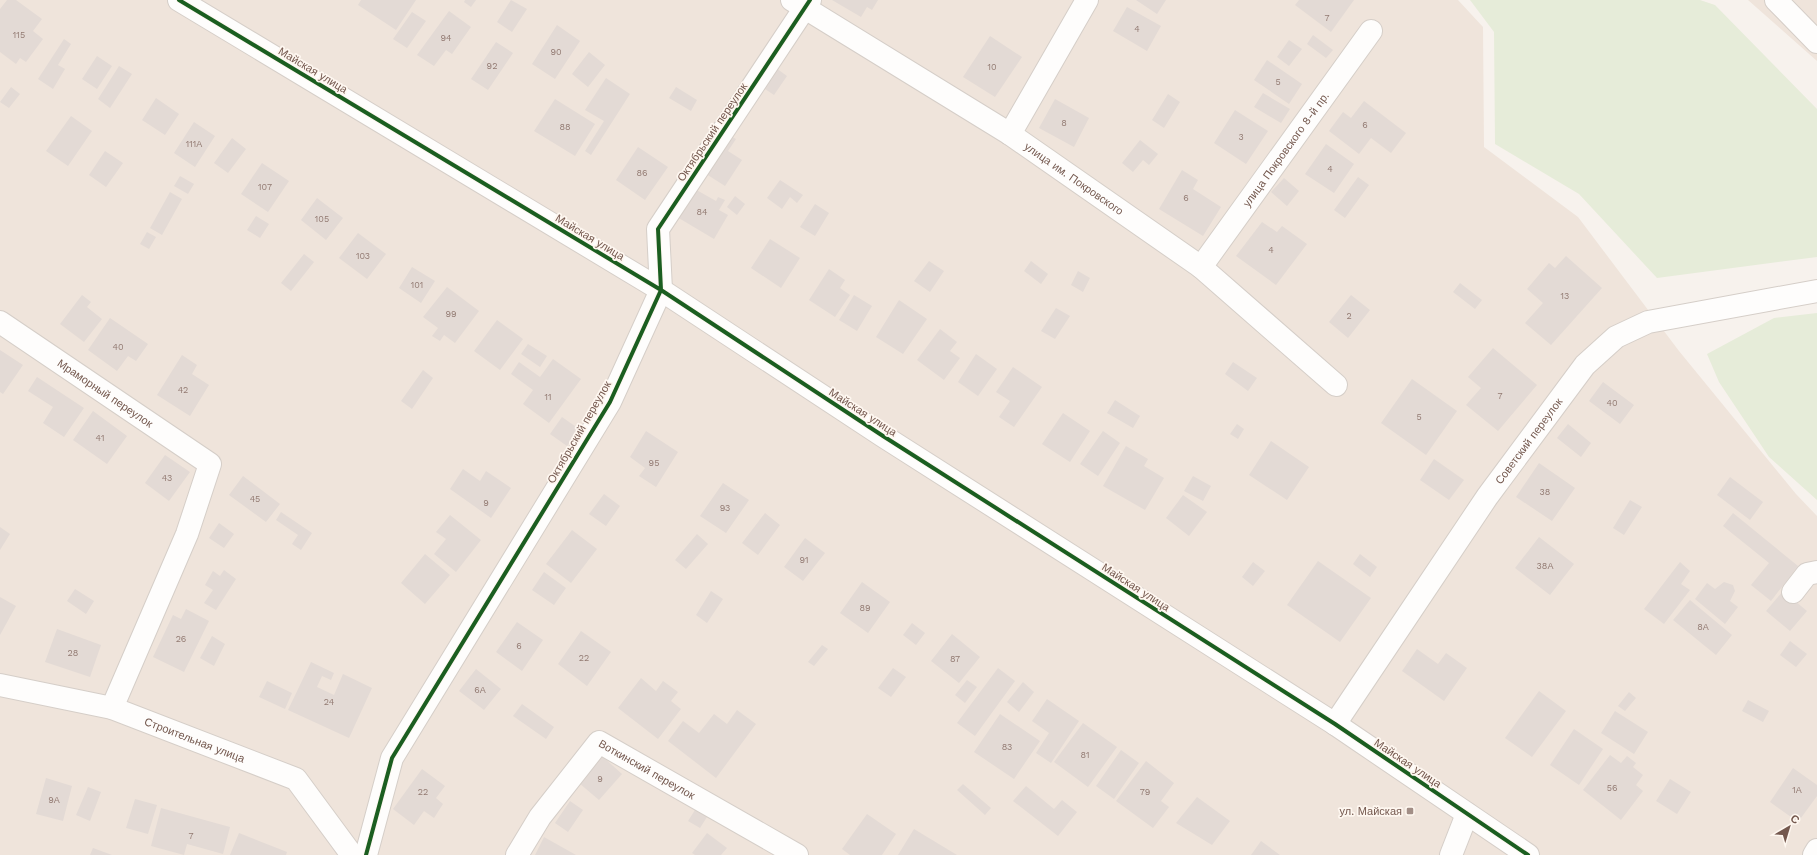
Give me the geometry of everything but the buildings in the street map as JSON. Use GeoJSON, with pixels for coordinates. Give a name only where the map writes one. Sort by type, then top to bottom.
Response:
{"type":"FeatureCollection","features":[{"type":"Feature","properties":{"kind":"street","name":"Майская улица"},"geometry":{"type":"LineString","coordinates":[[179,0],[661,290],[883,436],[1335,724],[1528,855]]}},
{"type":"Feature","properties":{"kind":"street"},"geometry":{"type":"LineString","coordinates":[[1010,134],[1087,0]]}},
{"type":"Feature","properties":{"kind":"street"},"geometry":{"type":"LineString","coordinates":[[1776,0],[1817,42]]}},
{"type":"Feature","properties":{"kind":"street","name":"Октябрьский переулок"},"geometry":{"type":"LineString","coordinates":[[366,855],[392,758],[610,402],[661,290],[658,229],[802,3]]}},
{"type":"Feature","properties":{"kind":"street","name":"улица им. Покровского"},"geometry":{"type":"LineString","coordinates":[[802,3],[1010,134],[1201,267],[1336,385]]}},
{"type":"Feature","properties":{"kind":"street","name":"улица Покровского 8-й пр."},"geometry":{"type":"LineString","coordinates":[[1201,267],[1371,31]]}},
{"type":"Feature","properties":{"kind":"street","name":"Советский переулок"},"geometry":{"type":"LineString","coordinates":[[1335,724],[1487,497],[1585,365],[1616,337],[1648,322],[1817,291]]}},
{"type":"Feature","properties":{"kind":"street","name":"Мраморный переулок"},"geometry":{"type":"LineString","coordinates":[[0,322],[210,464],[188,534],[112,708]]}},
{"type":"Feature","properties":{"kind":"street"},"geometry":{"type":"LineString","coordinates":[[1792,592],[1807,574],[1817,572]]}},
{"type":"Feature","properties":{"kind":"street","name":"Строительная улица"},"geometry":{"type":"LineString","coordinates":[[0,685],[112,708],[296,779],[352,855]]}},
{"type":"Feature","properties":{"kind":"street","name":"Воткинский переулок"},"geometry":{"type":"LineString","coordinates":[[517,855],[540,818],[599,742],[797,855]]}},
{"type":"Feature","properties":{"kind":"street"},"geometry":{"type":"LineString","coordinates":[[1451,855],[1467,814]]}},
{"type":"Feature","properties":{"kind":"street"},"geometry":{"type":"LineString","coordinates":[[1814,855],[1817,850]]}},
{"type":"Feature","properties":{"kind":"shaded area"},"geometry":{"type":"Polygon","coordinates":[[[0,0],[1458,0],[1483,27],[1484,147],[1578,217],[1679,351],[1796,494],[1817,516],[1817,855],[0,855],[0,0]]]}},
{"type":"Feature","properties":{"kind":"shaded area"},"geometry":{"type":"Polygon","coordinates":[[[1748,0],[1817,0],[1817,61],[1748,0]]]}},
{"type":"Feature","properties":{"kind":"green space"},"geometry":{"type":"Polygon","coordinates":[[[1470,0],[1700,0],[1715,5],[1817,109],[1817,257],[1657,278],[1579,194],[1495,144],[1494,32],[1470,0]]]}},
{"type":"Feature","properties":{"kind":"green space"},"geometry":{"type":"Polygon","coordinates":[[[1817,313],[1817,500],[1769,457],[1719,382],[1707,354],[1774,318],[1817,313]]]}},
{"type":"Feature","properties":{"kind":"cycle path"},"geometry":{"type":"LineString","coordinates":[[179,0],[661,290],[883,436],[1335,724],[1528,855]]}},
{"type":"Feature","properties":{"kind":"cycle path"},"geometry":{"type":"LineString","coordinates":[[366,855],[392,758],[610,402],[661,290],[658,229],[810,0]]}},
{"type":"Feature","properties":{"kind":"place","name":"ул. Майская"},"geometry":{"type":"Point","coordinates":[1410,811]}}]}
